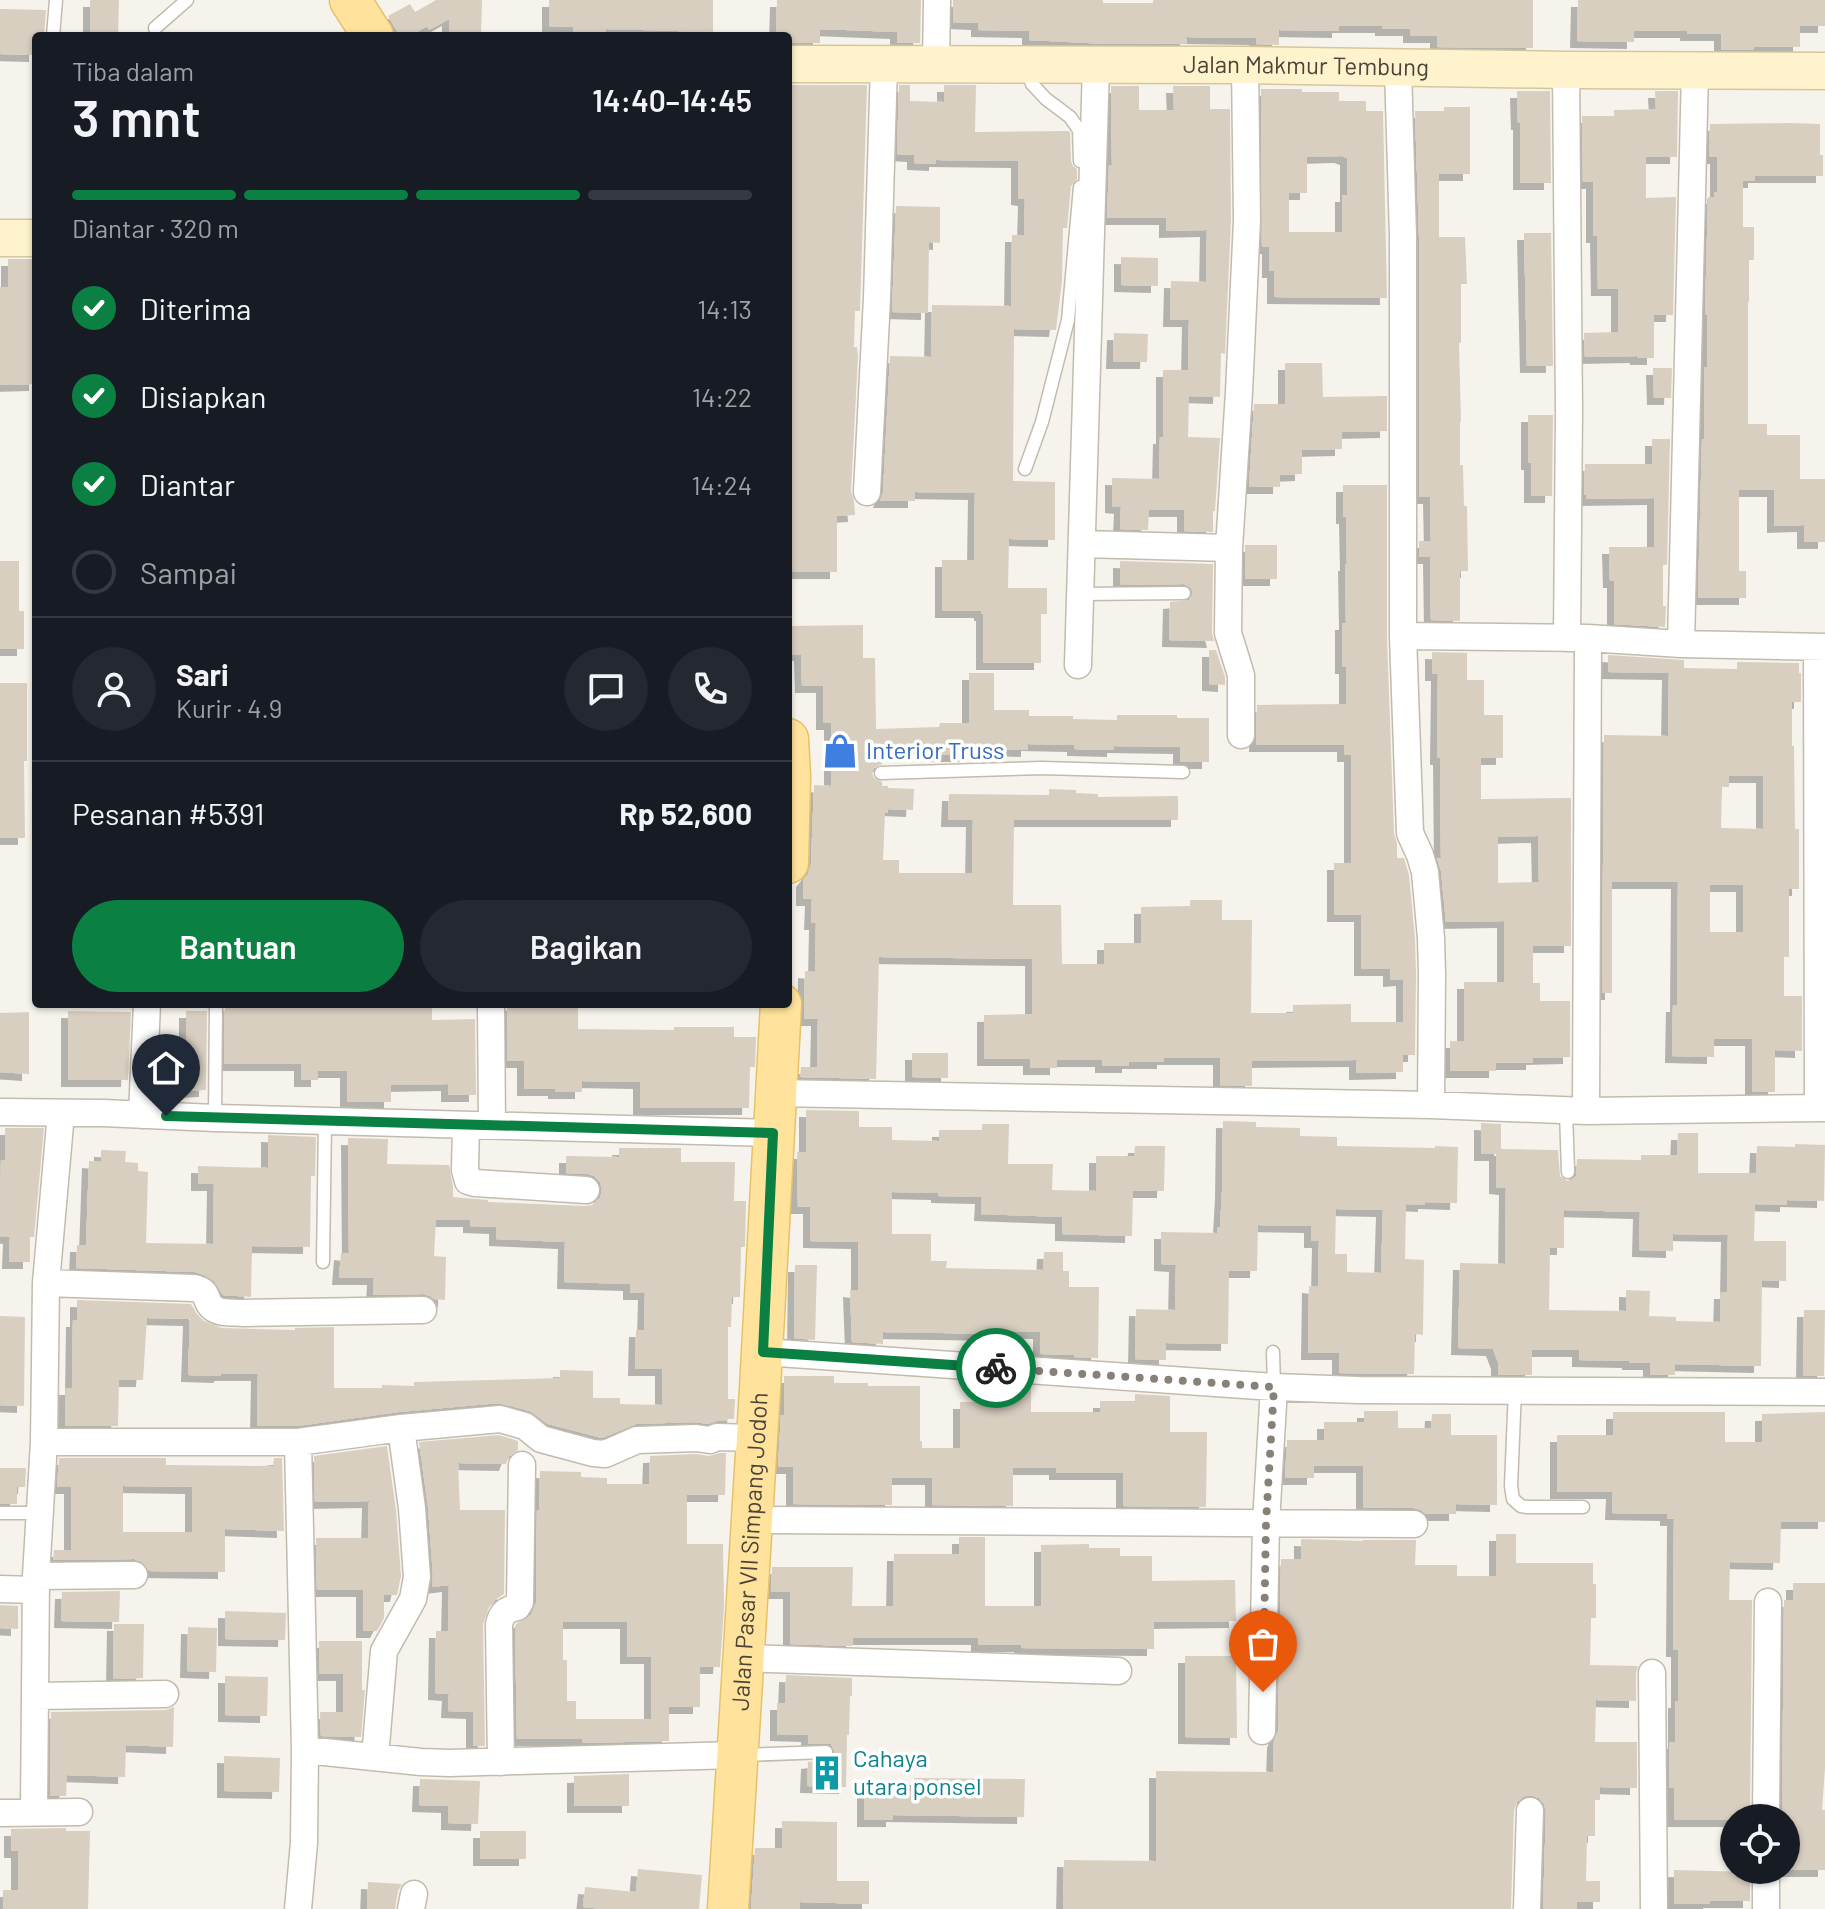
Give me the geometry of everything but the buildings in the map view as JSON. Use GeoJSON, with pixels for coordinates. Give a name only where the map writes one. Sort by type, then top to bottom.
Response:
{"type":"FeatureCollection","features":[{"type":"Feature","properties":{"kind":"main road"},"geometry":{"type":"LineString","coordinates":[[350,0],[370,32]]}},
{"type":"Feature","properties":{"kind":"main road","name":"Jalan Pasar VII Simpang Jodoh"},"geometry":{"type":"LineString","coordinates":[[728,1909],[781,1008]]}},
{"type":"Feature","properties":{"kind":"street"},"geometry":{"type":"LineString","coordinates":[[936,65],[937,0]]}},
{"type":"Feature","properties":{"kind":"street","name":"Jalan Makmur Tembung"},"geometry":{"type":"LineString","coordinates":[[792,64],[1825,71]]}},
{"type":"Feature","properties":{"kind":"street"},"geometry":{"type":"LineString","coordinates":[[867,492],[884,64]]}},
{"type":"Feature","properties":{"kind":"street"},"geometry":{"type":"LineString","coordinates":[[1241,735],[1241,675],[1228,633],[1229,548],[1247,220],[1245,65]]}},
{"type":"Feature","properties":{"kind":"street"},"geometry":{"type":"LineString","coordinates":[[1078,665],[1096,66]]}},
{"type":"Feature","properties":{"kind":"street"},"geometry":{"type":"LineString","coordinates":[[1398,68],[1403,236],[1403,636],[1410,833],[1425,872],[1431,938],[1431,1105]]}},
{"type":"Feature","properties":{"kind":"street"},"geometry":{"type":"LineString","coordinates":[[1566,70],[1569,411],[1578,638],[1576,1111]]}},
{"type":"Feature","properties":{"kind":"street"},"geometry":{"type":"LineString","coordinates":[[1681,644],[1695,71]]}},
{"type":"Feature","properties":{"kind":"street"},"geometry":{"type":"LineString","coordinates":[[0,238],[32,238]]}},
{"type":"Feature","properties":{"kind":"street"},"geometry":{"type":"LineString","coordinates":[[1082,544],[1229,548]]}},
{"type":"Feature","properties":{"kind":"street"},"geometry":{"type":"LineString","coordinates":[[776,1093],[1431,1105],[1576,1111],[1822,1108],[1821,647],[1578,638],[1403,636]]}},
{"type":"Feature","properties":{"kind":"street"},"geometry":{"type":"LineString","coordinates":[[142,1115],[147,1008]]}},
{"type":"Feature","properties":{"kind":"street"},"geometry":{"type":"LineString","coordinates":[[491,1008],[479,1125],[465,1170],[468,1181],[586,1190]]}},
{"type":"Feature","properties":{"kind":"street"},"geometry":{"type":"LineString","coordinates":[[0,1112],[773,1133]]}},
{"type":"Feature","properties":{"kind":"street"},"geometry":{"type":"LineString","coordinates":[[34,1812],[36,1583],[44,1442],[46,1283],[61,1113]]}},
{"type":"Feature","properties":{"kind":"street"},"geometry":{"type":"LineString","coordinates":[[46,1283],[194,1288],[203,1292],[213,1309],[242,1313],[423,1310]]}},
{"type":"Feature","properties":{"kind":"street"},"geometry":{"type":"LineString","coordinates":[[763,1352],[1274,1387],[1825,1392]]}},
{"type":"Feature","properties":{"kind":"street"},"geometry":{"type":"LineString","coordinates":[[1262,1731],[1266,1523],[1274,1387]]}},
{"type":"Feature","properties":{"kind":"street"},"geometry":{"type":"LineString","coordinates":[[44,1442],[298,1442],[500,1419],[525,1426],[541,1439],[605,1454],[637,1440],[756,1438]]}},
{"type":"Feature","properties":{"kind":"street"},"geometry":{"type":"LineString","coordinates":[[375,1757],[384,1651],[413,1599],[417,1577],[401,1428]]}},
{"type":"Feature","properties":{"kind":"street"},"geometry":{"type":"LineString","coordinates":[[298,1442],[305,1750],[304,1843],[298,1909]]}},
{"type":"Feature","properties":{"kind":"street"},"geometry":{"type":"LineString","coordinates":[[501,1762],[499,1625],[504,1611],[517,1607],[520,1602],[522,1465]]}},
{"type":"Feature","properties":{"kind":"street"},"geometry":{"type":"LineString","coordinates":[[753,1520],[1414,1524]]}},
{"type":"Feature","properties":{"kind":"street"},"geometry":{"type":"LineString","coordinates":[[0,1589],[134,1575]]}},
{"type":"Feature","properties":{"kind":"street"},"geometry":{"type":"LineString","coordinates":[[1766,1804],[1768,1602]]}},
{"type":"Feature","properties":{"kind":"street"},"geometry":{"type":"LineString","coordinates":[[744,1658],[1118,1671]]}},
{"type":"Feature","properties":{"kind":"street"},"geometry":{"type":"LineString","coordinates":[[1652,1673],[1654,1909]]}},
{"type":"Feature","properties":{"kind":"street"},"geometry":{"type":"LineString","coordinates":[[35,1696],[165,1694]]}},
{"type":"Feature","properties":{"kind":"street"},"geometry":{"type":"LineString","coordinates":[[305,1750],[421,1762],[737,1755]]}},
{"type":"Feature","properties":{"kind":"street"},"geometry":{"type":"LineString","coordinates":[[1527,1909],[1530,1811]]}},
{"type":"Feature","properties":{"kind":"street"},"geometry":{"type":"LineString","coordinates":[[0,1813],[79,1812]]}},
{"type":"Feature","properties":{"kind":"street"},"geometry":{"type":"LineString","coordinates":[[1766,1884],[1766,1909]]}},
{"type":"Feature","properties":{"kind":"lane"},"geometry":{"type":"LineString","coordinates":[[53,32],[56,0]]}},
{"type":"Feature","properties":{"kind":"lane"},"geometry":{"type":"LineString","coordinates":[[155,28],[187,0]]}},
{"type":"Feature","properties":{"kind":"lane"},"geometry":{"type":"LineString","coordinates":[[1025,469],[1042,422],[1068,320],[1081,147],[1079,130],[1070,117],[1032,84],[1026,65]]}},
{"type":"Feature","properties":{"kind":"lane"},"geometry":{"type":"LineString","coordinates":[[1081,594],[1184,593]]}},
{"type":"Feature","properties":{"kind":"lane"},"geometry":{"type":"LineString","coordinates":[[881,773],[1042,768],[1183,772]]}},
{"type":"Feature","properties":{"kind":"lane"},"geometry":{"type":"LineString","coordinates":[[215,1118],[216,1008]]}},
{"type":"Feature","properties":{"kind":"lane"},"geometry":{"type":"LineString","coordinates":[[1568,1172],[1576,1111]]}},
{"type":"Feature","properties":{"kind":"lane"},"geometry":{"type":"LineString","coordinates":[[323,1262],[325,1121]]}},
{"type":"Feature","properties":{"kind":"lane"},"geometry":{"type":"LineString","coordinates":[[1273,1352],[1274,1387]]}},
{"type":"Feature","properties":{"kind":"lane"},"geometry":{"type":"LineString","coordinates":[[1515,1390],[1513,1499],[1527,1507],[1583,1507]]}},
{"type":"Feature","properties":{"kind":"lane"},"geometry":{"type":"LineString","coordinates":[[0,1513],[40,1513]]}},
{"type":"Feature","properties":{"kind":"lane"},"geometry":{"type":"LineString","coordinates":[[737,1755],[826,1752]]}},
{"type":"Feature","properties":{"kind":"way so far"},"geometry":{"type":"LineString","coordinates":[[996,1368],[1274,1387],[1266,1523],[1263,1692]]}},
{"type":"Feature","properties":{"kind":"place","name":"Interior Truss"},"geometry":{"type":"Point","coordinates":[840,751]}},
{"type":"Feature","properties":{"kind":"place","name":"Cahaya utara ponsel"},"geometry":{"type":"Point","coordinates":[827,1773]}},
{"type":"Feature","properties":{"kind":"route"},"geometry":{"type":"LineString","coordinates":[[166,1116],[773,1133],[763,1352],[996,1368]]}}]}
